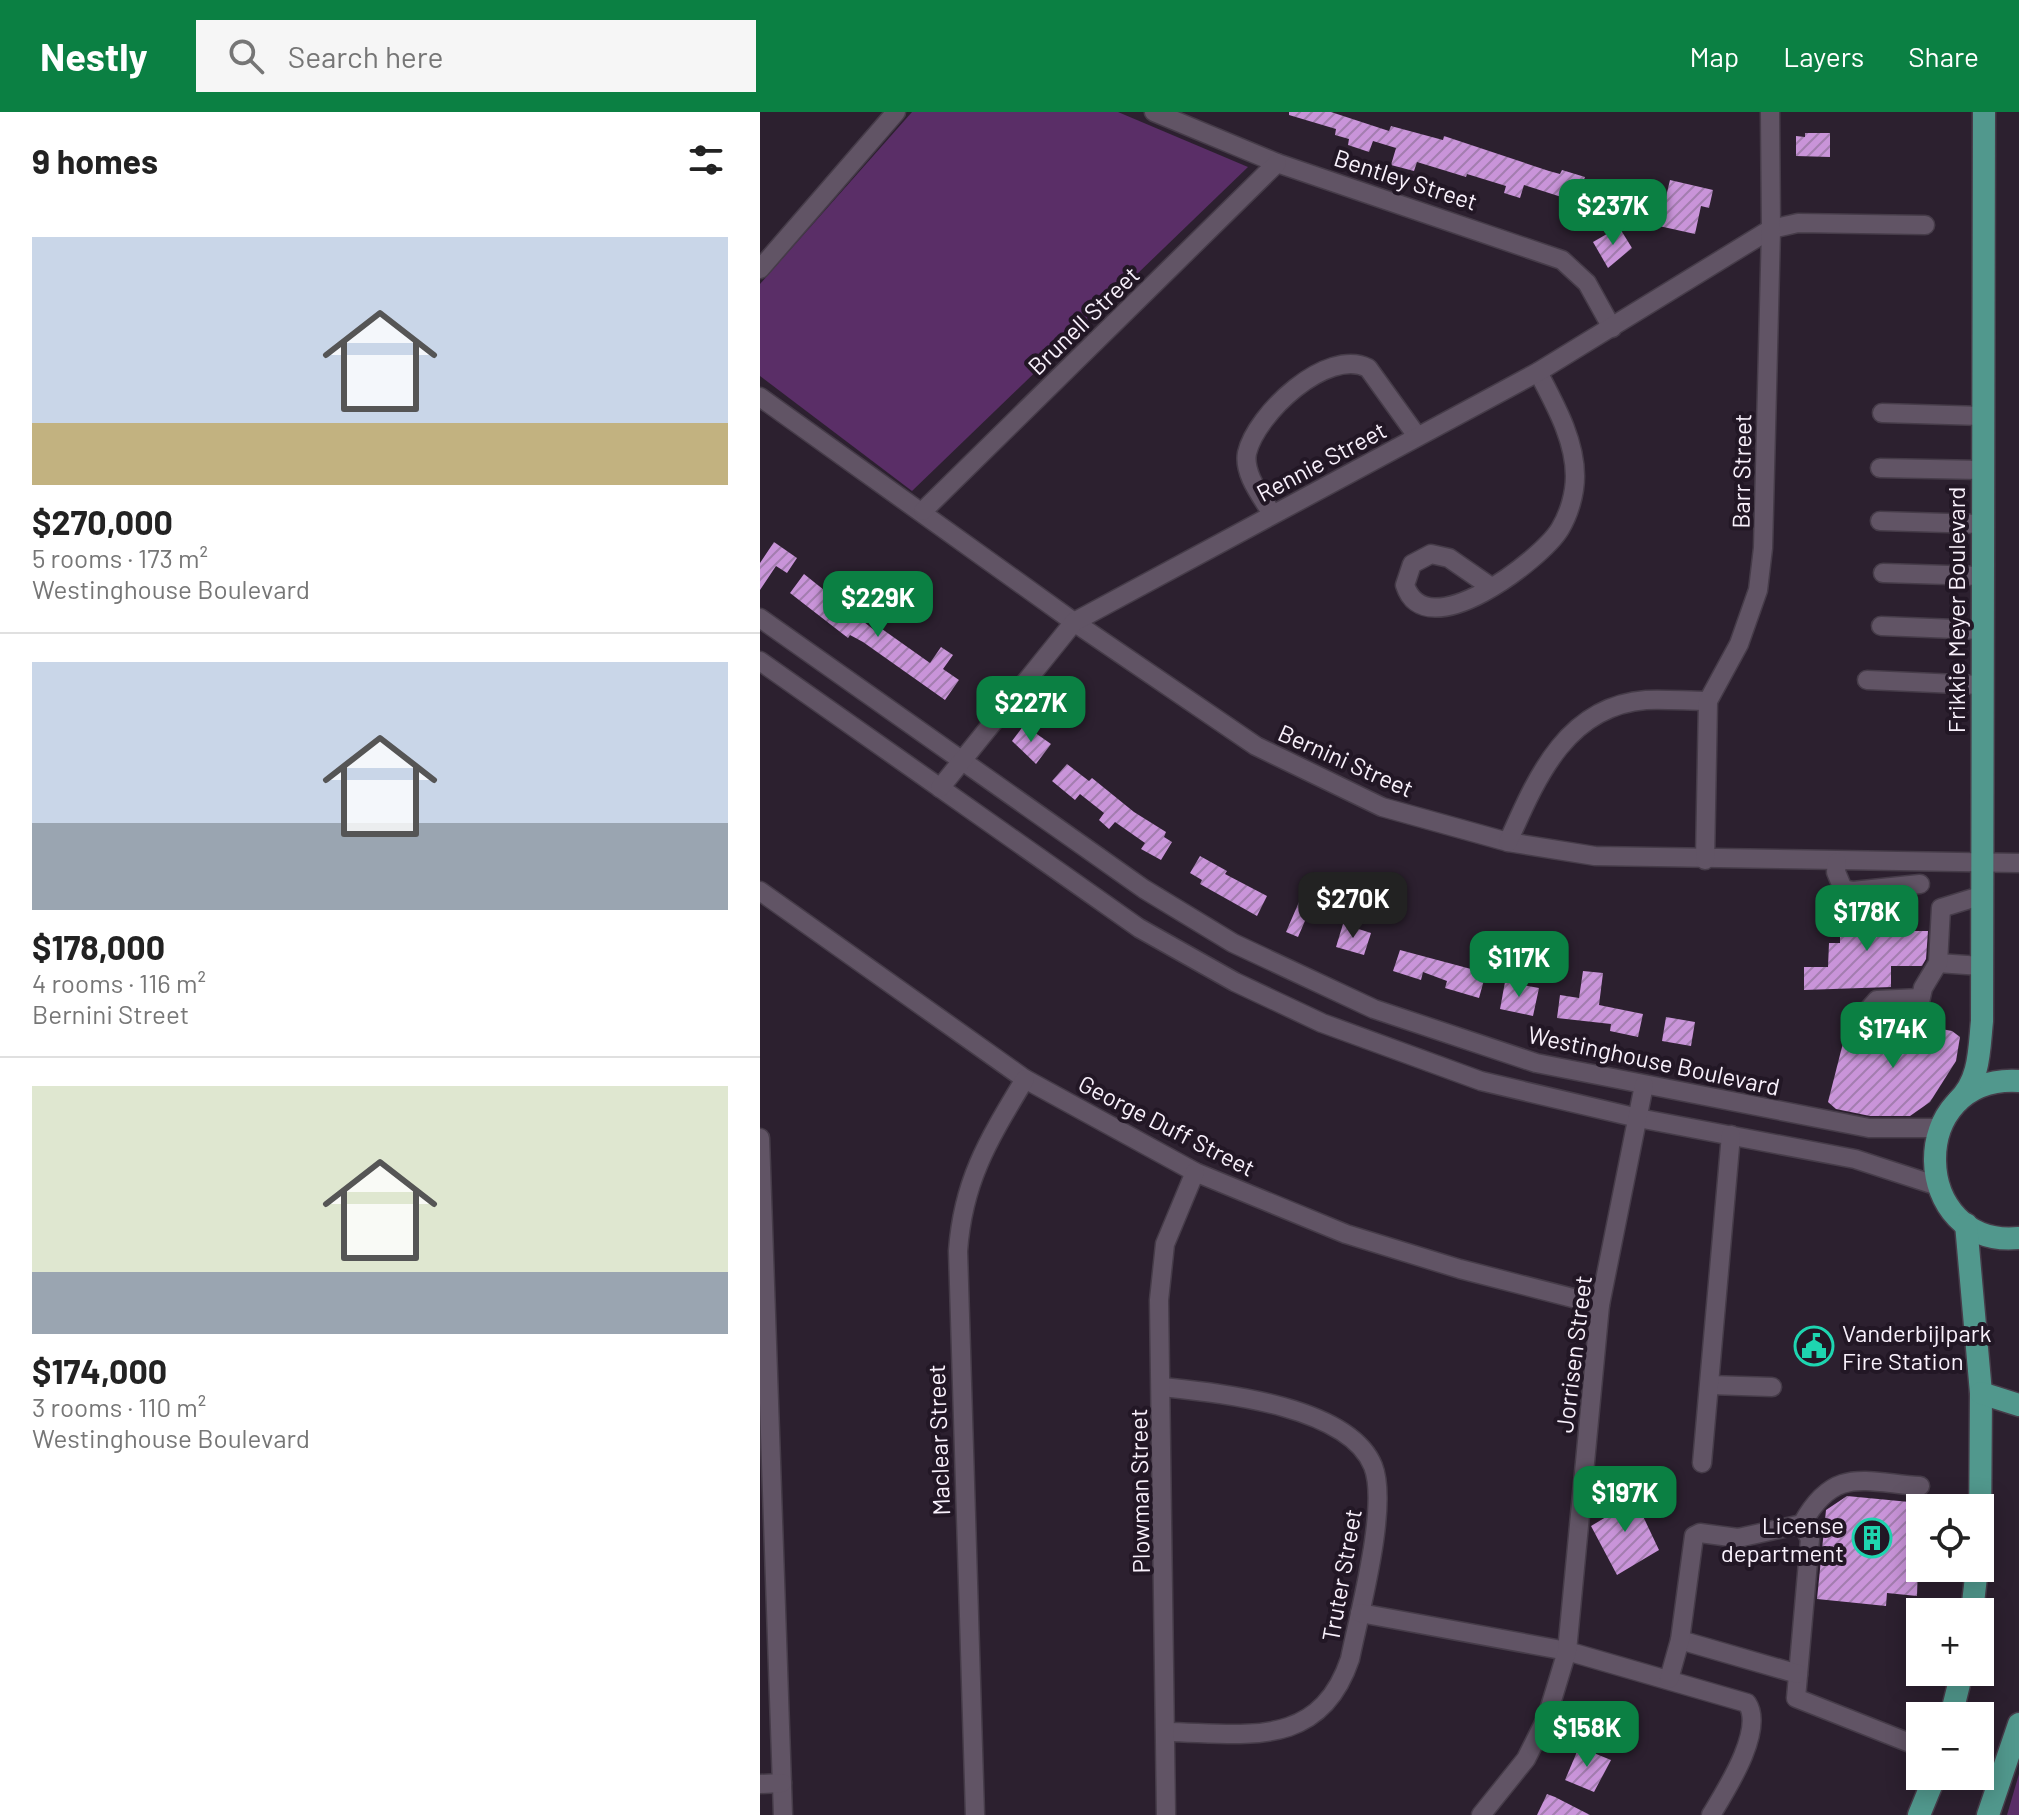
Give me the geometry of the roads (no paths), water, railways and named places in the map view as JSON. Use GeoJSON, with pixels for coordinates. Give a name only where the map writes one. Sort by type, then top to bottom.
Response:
{"type":"FeatureCollection","features":[{"type":"Feature","properties":{"kind":"main road","name":"Frikkie Meyer Boulevard"},"geometry":{"type":"LineString","coordinates":[[1939,1128],[1969,1091],[1976,1072],[1982,1021],[1980,630],[1984,112]]}},
{"type":"Feature","properties":{"kind":"main road"},"geometry":{"type":"LineString","coordinates":[[1958,1101],[1990,1083],[2019,1081]]}},
{"type":"Feature","properties":{"kind":"main road"},"geometry":{"type":"LineString","coordinates":[[1939,1128],[1933,1167],[1938,1186],[1949,1207],[1966,1224],[1997,1237],[2019,1238]]}},
{"type":"Feature","properties":{"kind":"main road"},"geometry":{"type":"LineString","coordinates":[[1966,1224],[1981,1393],[1980,1494]]}},
{"type":"Feature","properties":{"kind":"main road"},"geometry":{"type":"LineString","coordinates":[[1981,1393],[2019,1405]]}},
{"type":"Feature","properties":{"kind":"main road"},"geometry":{"type":"LineString","coordinates":[[1988,1815],[2019,1724]]}},
{"type":"Feature","properties":{"kind":"main road"},"geometry":{"type":"LineString","coordinates":[[1921,1815],[1930,1790]]}},
{"type":"Feature","properties":{"kind":"street"},"geometry":{"type":"LineString","coordinates":[[760,269],[896,112]]}},
{"type":"Feature","properties":{"kind":"street","name":"Bentley Street"},"geometry":{"type":"LineString","coordinates":[[1154,112],[1277,163],[1562,260],[1587,283],[1612,328]]}},
{"type":"Feature","properties":{"kind":"street","name":"Barr Street"},"geometry":{"type":"LineString","coordinates":[[1705,860],[1708,701],[1739,644],[1758,590],[1763,548],[1771,229],[1770,112]]}},
{"type":"Feature","properties":{"kind":"street","name":"Brunell Street"},"geometry":{"type":"LineString","coordinates":[[923,511],[1277,163]]}},
{"type":"Feature","properties":{"kind":"street"},"geometry":{"type":"LineString","coordinates":[[1771,229],[1798,223],[1925,225]]}},
{"type":"Feature","properties":{"kind":"street","name":"Rennie Street"},"geometry":{"type":"LineString","coordinates":[[940,788],[1074,622],[1538,372],[1771,229]]}},
{"type":"Feature","properties":{"kind":"street"},"geometry":{"type":"LineString","coordinates":[[1272,514],[1249,475],[1247,453],[1268,416],[1308,379],[1348,364],[1368,368],[1417,436]]}},
{"type":"Feature","properties":{"kind":"street"},"geometry":{"type":"LineString","coordinates":[[1491,587],[1541,550],[1559,531],[1571,504],[1575,476],[1571,451],[1560,416],[1538,372]]}},
{"type":"Feature","properties":{"kind":"street","name":"Bernini Street"},"geometry":{"type":"LineString","coordinates":[[760,397],[1074,622],[1256,746],[1382,807],[1508,842],[1595,856],[2019,863]]}},
{"type":"Feature","properties":{"kind":"street"},"geometry":{"type":"LineString","coordinates":[[1882,413],[1982,416]]}},
{"type":"Feature","properties":{"kind":"street"},"geometry":{"type":"LineString","coordinates":[[1880,468],[1981,470]]}},
{"type":"Feature","properties":{"kind":"street"},"geometry":{"type":"LineString","coordinates":[[1880,521],[1981,524]]}},
{"type":"Feature","properties":{"kind":"street"},"geometry":{"type":"LineString","coordinates":[[1883,573],[1981,576]]}},
{"type":"Feature","properties":{"kind":"street","name":"Westinghouse Boulevard"},"geometry":{"type":"LineString","coordinates":[[760,618],[1130,881],[1233,943],[1374,1009],[1536,1063],[1869,1128],[1939,1128]]}},
{"type":"Feature","properties":{"kind":"street"},"geometry":{"type":"LineString","coordinates":[[1881,626],[1980,630]]}},
{"type":"Feature","properties":{"kind":"street"},"geometry":{"type":"LineString","coordinates":[[760,661],[1139,928],[1235,982],[1322,1023],[1481,1081],[1638,1118],[1855,1159],[1938,1186]]}},
{"type":"Feature","properties":{"kind":"street"},"geometry":{"type":"LineString","coordinates":[[1867,680],[1980,685]]}},
{"type":"Feature","properties":{"kind":"street"},"geometry":{"type":"LineString","coordinates":[[1508,842],[1533,786],[1552,755],[1584,721],[1643,700],[1708,701]]}},
{"type":"Feature","properties":{"kind":"street"},"geometry":{"type":"LineString","coordinates":[[1837,862],[1836,872],[1843,889],[1853,891],[1920,884]]}},
{"type":"Feature","properties":{"kind":"street"},"geometry":{"type":"LineString","coordinates":[[1862,1017],[1877,1000],[1918,1007],[1938,963],[1941,908],[1920,884],[1918,862]]}},
{"type":"Feature","properties":{"kind":"street","name":"George Duff Street"},"geometry":{"type":"LineString","coordinates":[[760,891],[1025,1079],[1195,1172],[1346,1234],[1460,1269],[1600,1305]]}},
{"type":"Feature","properties":{"kind":"street"},"geometry":{"type":"LineString","coordinates":[[1941,908],[1980,896]]}},
{"type":"Feature","properties":{"kind":"street"},"geometry":{"type":"LineString","coordinates":[[1938,963],[1981,966]]}},
{"type":"Feature","properties":{"kind":"street","name":"Maclear Street"},"geometry":{"type":"LineString","coordinates":[[975,1815],[958,1251],[967,1188],[979,1156],[1025,1079]]}},
{"type":"Feature","properties":{"kind":"street","name":"Jorrisen Street"},"geometry":{"type":"LineString","coordinates":[[1481,1815],[1526,1759],[1547,1717],[1567,1651],[1600,1305],[1644,1085]]}},
{"type":"Feature","properties":{"kind":"street"},"geometry":{"type":"LineString","coordinates":[[1702,1463],[1731,1135]]}},
{"type":"Feature","properties":{"kind":"street"},"geometry":{"type":"LineString","coordinates":[[760,1138],[768,1642],[783,1815]]}},
{"type":"Feature","properties":{"kind":"street","name":"Plowman Street"},"geometry":{"type":"LineString","coordinates":[[1166,1815],[1161,1269],[1165,1244],[1195,1172]]}},
{"type":"Feature","properties":{"kind":"street"},"geometry":{"type":"LineString","coordinates":[[1710,1385],[1772,1387]]}},
{"type":"Feature","properties":{"kind":"street","name":"Truter Street"},"geometry":{"type":"LineString","coordinates":[[1162,1387],[1251,1397],[1296,1411],[1332,1428],[1364,1451],[1373,1466],[1378,1505],[1360,1613],[1343,1679],[1325,1707],[1312,1718],[1282,1730],[1255,1734],[1166,1732]]}},
{"type":"Feature","properties":{"kind":"street"},"geometry":{"type":"LineString","coordinates":[[1669,1679],[1680,1640],[1694,1536],[1700,1533],[1738,1538],[1802,1524],[1818,1498],[1840,1483],[1920,1486]]}},
{"type":"Feature","properties":{"kind":"street"},"geometry":{"type":"LineString","coordinates":[[1802,1524],[1810,1531],[1810,1539],[1796,1698],[1809,1706],[1906,1742]]}},
{"type":"Feature","properties":{"kind":"street"},"geometry":{"type":"LineString","coordinates":[[1360,1613],[1567,1651],[1739,1699],[1752,1712],[1751,1733],[1711,1815]]}},
{"type":"Feature","properties":{"kind":"street"},"geometry":{"type":"LineString","coordinates":[[1680,1640],[1798,1674]]}},
{"type":"Feature","properties":{"kind":"street"},"geometry":{"type":"LineString","coordinates":[[760,1784],[782,1783]]}},
{"type":"Feature","properties":{"kind":"place","name":"Vanderbijlpark Fire Station"},"geometry":{"type":"Point","coordinates":[1814,1346]}},
{"type":"Feature","properties":{"kind":"place","name":"License department"},"geometry":{"type":"Point","coordinates":[1872,1538]}}]}
